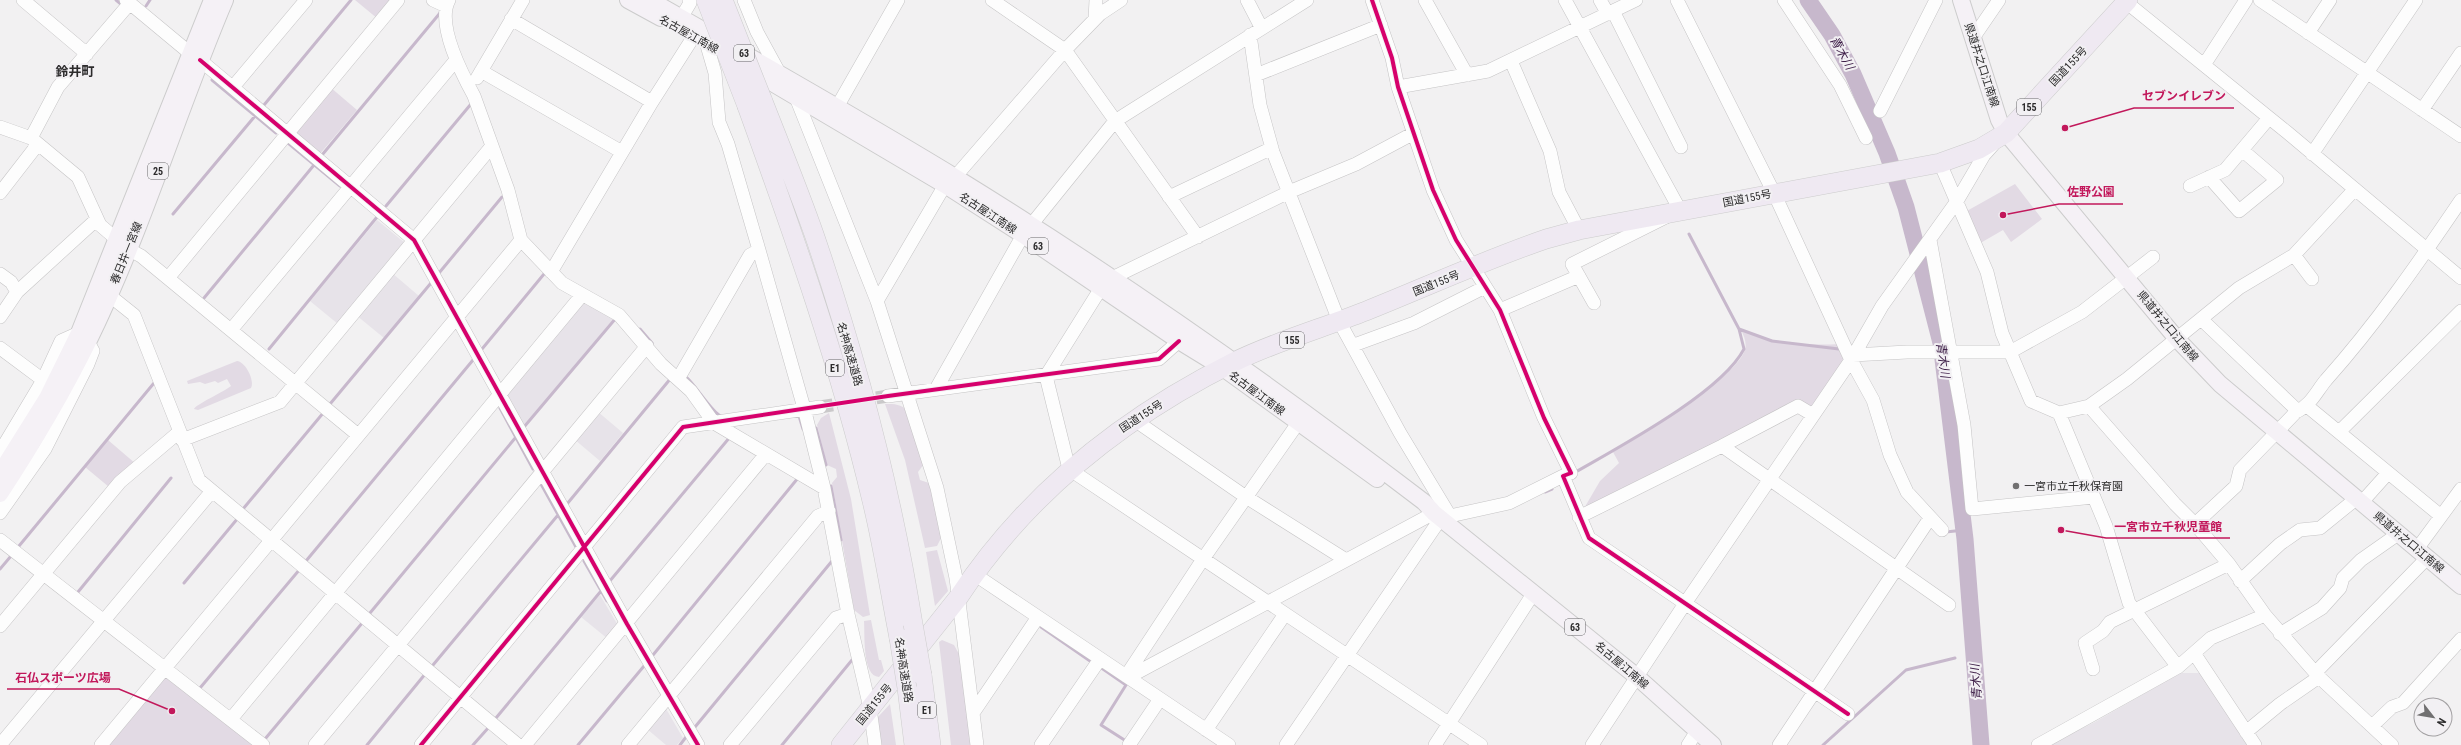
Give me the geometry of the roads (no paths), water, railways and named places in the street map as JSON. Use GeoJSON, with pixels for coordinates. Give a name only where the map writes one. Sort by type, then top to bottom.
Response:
{"type":"FeatureCollection","features":[{"type":"Feature","properties":{"kind":"highway","name":"名神高速道路"},"geometry":{"type":"LineString","coordinates":[[706,0],[815,236],[845,333],[889,496],[922,675],[932,745]]}},
{"type":"Feature","properties":{"kind":"highway","name":"名神高速道路"},"geometry":{"type":"LineString","coordinates":[[723,0],[848,412],[872,502],[899,638],[914,745]]}},
{"type":"Feature","properties":{"kind":"highway","name":"国道155号"},"geometry":{"type":"LineString","coordinates":[[840,745],[958,598],[974,574],[1012,529],[1069,469],[1133,419],[1229,365],[1518,248],[1579,230],[1680,210],[1940,163],[1979,149],[2006,133],[2127,1]]}},
{"type":"Feature","properties":{"kind":"main road","name":"春日井一宮線"},"geometry":{"type":"LineString","coordinates":[[0,494],[39,434],[83,337],[122,245],[195,57],[212,0]]}},
{"type":"Feature","properties":{"kind":"main road","name":"春日井一宮線"},"geometry":{"type":"LineString","coordinates":[[195,57],[225,0]]}},
{"type":"Feature","properties":{"kind":"main road","name":"名古屋江南線"},"geometry":{"type":"LineString","coordinates":[[628,0],[700,39],[798,99],[950,181]]}},
{"type":"Feature","properties":{"kind":"main road","name":"名古屋江南線"},"geometry":{"type":"LineString","coordinates":[[650,0],[837,107],[1027,230],[1229,365],[1330,430],[1442,516],[1533,594],[1636,676],[1713,745]]}},
{"type":"Feature","properties":{"kind":"main road","name":"県道井之口江南線"},"geometry":{"type":"LineString","coordinates":[[1961,0],[1999,120],[2006,133],[2128,278],[2177,339],[2220,384],[2461,586]]}},
{"type":"Feature","properties":{"kind":"main road","name":"春日井一宮線"},"geometry":{"type":"LineString","coordinates":[[0,473],[109,295],[122,245]]}},
{"type":"Feature","properties":{"kind":"main road","name":"名古屋江南線"},"geometry":{"type":"LineString","coordinates":[[1107,283],[1179,341],[1229,365],[1298,423],[1418,508],[1442,516]]}},
{"type":"Feature","properties":{"kind":"street"},"geometry":{"type":"LineString","coordinates":[[23,0],[86,54]]}},
{"type":"Feature","properties":{"kind":"street"},"geometry":{"type":"LineString","coordinates":[[233,87],[306,0]]}},
{"type":"Feature","properties":{"kind":"street"},"geometry":{"type":"LineString","coordinates":[[168,278],[398,0]]}},
{"type":"Feature","properties":{"kind":"street"},"geometry":{"type":"LineString","coordinates":[[433,0],[447,3],[447,28],[456,60],[465,82],[471,90],[508,190],[521,240],[562,284],[619,315],[661,364],[691,391],[714,423],[824,488]]}},
{"type":"Feature","properties":{"kind":"street"},"geometry":{"type":"LineString","coordinates":[[471,90],[523,0]]}},
{"type":"Feature","properties":{"kind":"street"},"geometry":{"type":"LineString","coordinates":[[681,18],[690,3],[689,0]]}},
{"type":"Feature","properties":{"kind":"street"},"geometry":{"type":"LineString","coordinates":[[744,0],[757,32],[780,74],[798,99],[877,301],[937,488],[956,578],[977,745]]}},
{"type":"Feature","properties":{"kind":"street"},"geometry":{"type":"LineString","coordinates":[[837,107],[898,0]]}},
{"type":"Feature","properties":{"kind":"street"},"geometry":{"type":"LineString","coordinates":[[992,0],[1065,50],[1198,237]]}},
{"type":"Feature","properties":{"kind":"street"},"geometry":{"type":"LineString","coordinates":[[1095,19],[1096,0]]}},
{"type":"Feature","properties":{"kind":"street"},"geometry":{"type":"LineString","coordinates":[[877,301],[950,181],[1065,50],[1095,19],[1121,0]]}},
{"type":"Feature","properties":{"kind":"street"},"geometry":{"type":"LineString","coordinates":[[1247,0],[1261,27]]}},
{"type":"Feature","properties":{"kind":"street"},"geometry":{"type":"LineString","coordinates":[[936,389],[1027,230],[1115,121],[1261,27],[1307,0]]}},
{"type":"Feature","properties":{"kind":"street"},"geometry":{"type":"LineString","coordinates":[[1425,0],[1467,75]]}},
{"type":"Feature","properties":{"kind":"street"},"geometry":{"type":"LineString","coordinates":[[1565,0],[1680,210],[1572,264],[1594,303]]}},
{"type":"Feature","properties":{"kind":"street"},"geometry":{"type":"LineString","coordinates":[[1600,0],[1610,12],[1681,147]]}},
{"type":"Feature","properties":{"kind":"street"},"geometry":{"type":"LineString","coordinates":[[1398,87],[1488,71],[1636,0]]}},
{"type":"Feature","properties":{"kind":"street"},"geometry":{"type":"LineString","coordinates":[[1676,0],[1774,193],[1873,400],[1890,455],[1907,492],[1942,530]]}},
{"type":"Feature","properties":{"kind":"street"},"geometry":{"type":"LineString","coordinates":[[1784,0],[1840,85],[1866,138]]}},
{"type":"Feature","properties":{"kind":"street"},"geometry":{"type":"LineString","coordinates":[[1880,111],[1936,0]]}},
{"type":"Feature","properties":{"kind":"street"},"geometry":{"type":"LineString","coordinates":[[1973,38],[1999,0]]}},
{"type":"Feature","properties":{"kind":"street"},"geometry":{"type":"LineString","coordinates":[[2204,65],[2246,0]]}},
{"type":"Feature","properties":{"kind":"street"},"geometry":{"type":"LineString","coordinates":[[2260,0],[2461,136]]}},
{"type":"Feature","properties":{"kind":"street"},"geometry":{"type":"LineString","coordinates":[[2308,33],[2330,0]]}},
{"type":"Feature","properties":{"kind":"street"},"geometry":{"type":"LineString","coordinates":[[2312,154],[2416,0]]}},
{"type":"Feature","properties":{"kind":"street"},"geometry":{"type":"LineString","coordinates":[[1126,676],[1138,672],[1346,560],[1442,516],[1509,503],[1571,473],[1544,418],[1500,310],[1456,240],[1433,190],[1398,87],[1392,58],[1375,1]]}},
{"type":"Feature","properties":{"kind":"street"},"geometry":{"type":"LineString","coordinates":[[2127,1],[2461,278]]}},
{"type":"Feature","properties":{"kind":"street"},"geometry":{"type":"LineString","coordinates":[[0,193],[34,141],[58,87],[128,2],[233,87],[414,240],[626,624],[698,745]]}},
{"type":"Feature","properties":{"kind":"street"},"geometry":{"type":"LineString","coordinates":[[511,19],[652,102]]}},
{"type":"Feature","properties":{"kind":"street"},"geometry":{"type":"LineString","coordinates":[[1256,75],[1381,25]]}},
{"type":"Feature","properties":{"kind":"street"},"geometry":{"type":"LineString","coordinates":[[1250,35],[1260,105],[1272,148],[1339,321],[1354,345],[1442,516]]}},
{"type":"Feature","properties":{"kind":"street"},"geometry":{"type":"LineString","coordinates":[[551,272],[652,102],[700,39],[715,73],[719,122],[728,144],[759,250],[804,408],[824,488],[848,614],[870,708],[875,745]]}},
{"type":"Feature","properties":{"kind":"street"},"geometry":{"type":"LineString","coordinates":[[2422,110],[2461,53]]}},
{"type":"Feature","properties":{"kind":"street"},"geometry":{"type":"LineString","coordinates":[[231,330],[456,60]]}},
{"type":"Feature","properties":{"kind":"street"},"geometry":{"type":"LineString","coordinates":[[1511,61],[1550,151],[1559,192],[1579,230]]}},
{"type":"Feature","properties":{"kind":"street"},"geometry":{"type":"LineString","coordinates":[[481,71],[622,152]]}},
{"type":"Feature","properties":{"kind":"street"},"geometry":{"type":"LineString","coordinates":[[2190,186],[2224,170],[2269,118]]}},
{"type":"Feature","properties":{"kind":"street"},"geometry":{"type":"LineString","coordinates":[[0,127],[34,141],[78,177],[100,225],[122,245],[141,256],[358,435]]}},
{"type":"Feature","properties":{"kind":"street"},"geometry":{"type":"LineString","coordinates":[[1414,133],[1356,164],[1289,192],[1107,283],[1046,376],[1069,469],[1481,745]]}},
{"type":"Feature","properties":{"kind":"street"},"geometry":{"type":"LineString","coordinates":[[1592,745],[1636,676],[1852,358],[1882,306],[1957,201],[1984,155],[2006,133]]}},
{"type":"Feature","properties":{"kind":"street"},"geometry":{"type":"LineString","coordinates":[[0,626],[120,482],[181,436],[280,402],[492,146]]}},
{"type":"Feature","properties":{"kind":"street"},"geometry":{"type":"LineString","coordinates":[[1169,196],[1272,148]]}},
{"type":"Feature","properties":{"kind":"street"},"geometry":{"type":"LineString","coordinates":[[2209,177],[2240,211],[2277,180],[2242,150]]}},
{"type":"Feature","properties":{"kind":"street"},"geometry":{"type":"LineString","coordinates":[[1940,163],[1987,272],[2002,332],[2031,401],[2059,413],[2089,406],[2127,379],[2240,288],[2294,255],[2355,189]]}},
{"type":"Feature","properties":{"kind":"street"},"geometry":{"type":"LineString","coordinates":[[2195,524],[2236,486],[2240,470],[2302,409],[2324,382],[2358,345],[2427,250],[2461,200]]}},
{"type":"Feature","properties":{"kind":"street"},"geometry":{"type":"LineString","coordinates":[[0,317],[18,292],[97,219]]}},
{"type":"Feature","properties":{"kind":"street"},"geometry":{"type":"LineString","coordinates":[[100,745],[521,240]]}},
{"type":"Feature","properties":{"kind":"street"},"geometry":{"type":"LineString","coordinates":[[1928,242],[1952,352],[1964,424],[1972,509],[2094,497]]}},
{"type":"Feature","properties":{"kind":"street"},"geometry":{"type":"LineString","coordinates":[[678,379],[750,256],[759,250]]}},
{"type":"Feature","properties":{"kind":"street"},"geometry":{"type":"LineString","coordinates":[[2294,255],[2312,279]]}},
{"type":"Feature","properties":{"kind":"street"},"geometry":{"type":"LineString","coordinates":[[1852,358],[1952,352],[2010,352],[2082,312],[2128,278],[2153,257]]}},
{"type":"Feature","properties":{"kind":"street"},"geometry":{"type":"LineString","coordinates":[[0,274],[11,282],[18,292]]}},
{"type":"Feature","properties":{"kind":"street"},"geometry":{"type":"LineString","coordinates":[[1500,310],[1579,276]]}},
{"type":"Feature","properties":{"kind":"street"},"geometry":{"type":"LineString","coordinates":[[1354,345],[1414,323],[1485,287]]}},
{"type":"Feature","properties":{"kind":"street"},"geometry":{"type":"LineString","coordinates":[[109,295],[134,315],[199,480],[518,745]]}},
{"type":"Feature","properties":{"kind":"street"},"geometry":{"type":"LineString","coordinates":[[230,720],[582,295]]}},
{"type":"Feature","properties":{"kind":"street"},"geometry":{"type":"LineString","coordinates":[[2339,432],[2461,310]]}},
{"type":"Feature","properties":{"kind":"street"},"geometry":{"type":"LineString","coordinates":[[2201,319],[2302,409],[2339,432],[2441,516]]}},
{"type":"Feature","properties":{"kind":"street"},"geometry":{"type":"LineString","coordinates":[[0,451],[43,380],[61,341],[83,337],[93,351],[88,364],[45,449],[0,513]]}},
{"type":"Feature","properties":{"kind":"street"},"geometry":{"type":"LineString","coordinates":[[888,396],[1160,360],[1179,341]]}},
{"type":"Feature","properties":{"kind":"street"},"geometry":{"type":"LineString","coordinates":[[315,745],[647,346]]}},
{"type":"Feature","properties":{"kind":"street"},"geometry":{"type":"LineString","coordinates":[[0,348],[43,380]]}},
{"type":"Feature","properties":{"kind":"street"},"geometry":{"type":"LineString","coordinates":[[1579,517],[1722,446],[1798,406],[1813,415]]}},
{"type":"Feature","properties":{"kind":"street"},"geometry":{"type":"LineString","coordinates":[[2089,406],[2229,564],[2280,634],[2317,675],[2392,745]]}},
{"type":"Feature","properties":{"kind":"street"},"geometry":{"type":"LineString","coordinates":[[421,745],[684,428],[804,408],[820,407]]}},
{"type":"Feature","properties":{"kind":"street"},"geometry":{"type":"LineString","coordinates":[[2059,413],[2106,526],[2128,603],[2178,667]]}},
{"type":"Feature","properties":{"kind":"street"},"geometry":{"type":"LineString","coordinates":[[1133,419],[1246,497],[1346,560]]}},
{"type":"Feature","properties":{"kind":"street"},"geometry":{"type":"LineString","coordinates":[[1126,676],[1203,559],[1298,423]]}},
{"type":"Feature","properties":{"kind":"street"},"geometry":{"type":"LineString","coordinates":[[1722,446],[1949,605]]}},
{"type":"Feature","properties":{"kind":"street"},"geometry":{"type":"LineString","coordinates":[[525,745],[766,454]]}},
{"type":"Feature","properties":{"kind":"street"},"geometry":{"type":"LineString","coordinates":[[2240,581],[2300,530],[2320,528],[2360,500],[2388,473]]}},
{"type":"Feature","properties":{"kind":"street"},"geometry":{"type":"LineString","coordinates":[[1563,476],[1589,538],[1686,602],[1814,692],[1848,714]]}},
{"type":"Feature","properties":{"kind":"street"},"geometry":{"type":"LineString","coordinates":[[2246,732],[2317,675],[2422,554],[2441,516],[2461,490]]}},
{"type":"Feature","properties":{"kind":"street"},"geometry":{"type":"LineString","coordinates":[[0,745],[212,491]]}},
{"type":"Feature","properties":{"kind":"street"},"geometry":{"type":"LineString","coordinates":[[628,745],[818,516],[829,512]]}},
{"type":"Feature","properties":{"kind":"street"},"geometry":{"type":"LineString","coordinates":[[1286,745],[1442,516]]}},
{"type":"Feature","properties":{"kind":"street"},"geometry":{"type":"LineString","coordinates":[[1778,745],[1897,570],[1930,518]]}},
{"type":"Feature","properties":{"kind":"street"},"geometry":{"type":"LineString","coordinates":[[2280,634],[2322,608],[2340,588],[2343,578],[2361,560],[2398,534]]}},
{"type":"Feature","properties":{"kind":"street"},"geometry":{"type":"LineString","coordinates":[[0,540],[263,745]]}},
{"type":"Feature","properties":{"kind":"street"},"geometry":{"type":"LineString","coordinates":[[2093,669],[2085,643],[2103,631],[2110,622],[2229,564]]}},
{"type":"Feature","properties":{"kind":"street"},"geometry":{"type":"LineString","coordinates":[[974,574],[1160,699],[1212,737],[1229,745]]}},
{"type":"Feature","properties":{"kind":"street"},"geometry":{"type":"LineString","coordinates":[[1435,745],[1533,594]]}},
{"type":"Feature","properties":{"kind":"street"},"geometry":{"type":"LineString","coordinates":[[730,745],[836,618],[848,614]]}},
{"type":"Feature","properties":{"kind":"street"},"geometry":{"type":"LineString","coordinates":[[1212,737],[1285,614]]}},
{"type":"Feature","properties":{"kind":"street"},"geometry":{"type":"LineString","coordinates":[[2038,745],[2178,667],[2211,638],[2265,615]]}},
{"type":"Feature","properties":{"kind":"street"},"geometry":{"type":"LineString","coordinates":[[973,713],[1038,617]]}},
{"type":"Feature","properties":{"kind":"street"},"geometry":{"type":"LineString","coordinates":[[2372,726],[2392,707],[2403,703],[2461,639]]}},
{"type":"Feature","properties":{"kind":"street"},"geometry":{"type":"LineString","coordinates":[[2194,653],[2255,745]]}},
{"type":"Feature","properties":{"kind":"street"},"geometry":{"type":"LineString","coordinates":[[1041,745],[1100,659]]}},
{"type":"Feature","properties":{"kind":"street"},"geometry":{"type":"LineString","coordinates":[[1130,745],[1160,699]]}},
{"type":"Feature","properties":{"kind":"street"},"geometry":{"type":"LineString","coordinates":[[1688,745],[1697,731]]}},
{"type":"Feature","properties":{"kind":"waterway"},"geometry":{"type":"LineString","coordinates":[[116,0],[122,5]]}},
{"type":"Feature","properties":{"kind":"waterway"},"geometry":{"type":"LineString","coordinates":[[146,6],[150,0]]}},
{"type":"Feature","properties":{"kind":"waterway"},"geometry":{"type":"LineString","coordinates":[[264,105],[351,0]]}},
{"type":"Feature","properties":{"kind":"waterway","name":"青木川"},"geometry":{"type":"LineString","coordinates":[[1808,0],[1832,35],[1853,74],[1887,153],[1906,207],[1941,343],[1965,539],[1981,745]]}},
{"type":"Feature","properties":{"kind":"waterway"},"geometry":{"type":"LineString","coordinates":[[322,155],[440,13]]}},
{"type":"Feature","properties":{"kind":"waterway"},"geometry":{"type":"LineString","coordinates":[[212,80],[276,133]]}},
{"type":"Feature","properties":{"kind":"waterway"},"geometry":{"type":"LineString","coordinates":[[386,206],[471,104]]}},
{"type":"Feature","properties":{"kind":"waterway"},"geometry":{"type":"LineString","coordinates":[[173,214],[255,116]]}},
{"type":"Feature","properties":{"kind":"waterway"},"geometry":{"type":"LineString","coordinates":[[288,143],[340,186]]}},
{"type":"Feature","properties":{"kind":"waterway"},"geometry":{"type":"LineString","coordinates":[[204,298],[314,165]]}},
{"type":"Feature","properties":{"kind":"waterway"},"geometry":{"type":"LineString","coordinates":[[439,273],[502,197]]}},
{"type":"Feature","properties":{"kind":"waterway"},"geometry":{"type":"LineString","coordinates":[[269,349],[377,217]]}},
{"type":"Feature","properties":{"kind":"waterway"},"geometry":{"type":"LineString","coordinates":[[1689,234],[1739,329],[1772,341],[1839,349]]}},
{"type":"Feature","properties":{"kind":"waterway"},"geometry":{"type":"LineString","coordinates":[[482,349],[544,274]]}},
{"type":"Feature","properties":{"kind":"waterway"},"geometry":{"type":"LineString","coordinates":[[330,404],[431,283]]}},
{"type":"Feature","properties":{"kind":"waterway"},"geometry":{"type":"LineString","coordinates":[[524,427],[616,318]]}},
{"type":"Feature","properties":{"kind":"waterway"},"geometry":{"type":"LineString","coordinates":[[640,329],[652,343]]}},
{"type":"Feature","properties":{"kind":"waterway"},"geometry":{"type":"LineString","coordinates":[[1574,473],[1667,418],[1692,401],[1714,383],[1732,366],[1744,349],[1739,329]]}},
{"type":"Feature","properties":{"kind":"waterway"},"geometry":{"type":"LineString","coordinates":[[306,561],[473,360]]}},
{"type":"Feature","properties":{"kind":"waterway"},"geometry":{"type":"LineString","coordinates":[[567,504],[671,378]]}},
{"type":"Feature","properties":{"kind":"waterway"},"geometry":{"type":"LineString","coordinates":[[687,378],[714,411],[721,416]]}},
{"type":"Feature","properties":{"kind":"waterway"},"geometry":{"type":"LineString","coordinates":[[19,546],[154,383]]}},
{"type":"Feature","properties":{"kind":"waterway"},"geometry":{"type":"LineString","coordinates":[[500,408],[533,469]]}},
{"type":"Feature","properties":{"kind":"waterway"},"geometry":{"type":"LineString","coordinates":[[243,509],[324,412]]}},
{"type":"Feature","properties":{"kind":"waterway"},"geometry":{"type":"LineString","coordinates":[[799,416],[803,429]]}},
{"type":"Feature","properties":{"kind":"waterway"},"geometry":{"type":"LineString","coordinates":[[816,428],[826,465]]}},
{"type":"Feature","properties":{"kind":"waterway"},"geometry":{"type":"LineString","coordinates":[[370,613],[516,437]]}},
{"type":"Feature","properties":{"kind":"waterway"},"geometry":{"type":"LineString","coordinates":[[609,582],[730,437]]}},
{"type":"Feature","properties":{"kind":"waterway"},"geometry":{"type":"LineString","coordinates":[[78,592],[171,478]]}},
{"type":"Feature","properties":{"kind":"waterway"},"geometry":{"type":"LineString","coordinates":[[653,655],[798,478]]}},
{"type":"Feature","properties":{"kind":"waterway"},"geometry":{"type":"LineString","coordinates":[[541,484],[576,547]]}},
{"type":"Feature","properties":{"kind":"waterway"},"geometry":{"type":"LineString","coordinates":[[831,486],[841,540]]}},
{"type":"Feature","properties":{"kind":"waterway"},"geometry":{"type":"LineString","coordinates":[[1545,492],[1552,489]]}},
{"type":"Feature","properties":{"kind":"waterway"},"geometry":{"type":"LineString","coordinates":[[433,665],[558,515]]}},
{"type":"Feature","properties":{"kind":"waterway"},"geometry":{"type":"LineString","coordinates":[[184,583],[238,518]]}},
{"type":"Feature","properties":{"kind":"waterway"},"geometry":{"type":"LineString","coordinates":[[1946,532],[1964,530]]}},
{"type":"Feature","properties":{"kind":"waterway"},"geometry":{"type":"LineString","coordinates":[[0,569],[11,556]]}},
{"type":"Feature","properties":{"kind":"waterway"},"geometry":{"type":"LineString","coordinates":[[584,561],[607,601]]}},
{"type":"Feature","properties":{"kind":"waterway"},"geometry":{"type":"LineString","coordinates":[[695,727],[832,561]]}},
{"type":"Feature","properties":{"kind":"waterway"},"geometry":{"type":"LineString","coordinates":[[200,688],[300,569]]}},
{"type":"Feature","properties":{"kind":"waterway"},"geometry":{"type":"LineString","coordinates":[[496,718],[601,591]]}},
{"type":"Feature","properties":{"kind":"waterway"},"geometry":{"type":"LineString","coordinates":[[265,739],[363,622]]}},
{"type":"Feature","properties":{"kind":"waterway"},"geometry":{"type":"LineString","coordinates":[[1041,627],[1090,661]]}},
{"type":"Feature","properties":{"kind":"waterway"},"geometry":{"type":"LineString","coordinates":[[1823,745],[1906,670],[1955,658]]}},
{"type":"Feature","properties":{"kind":"waterway"},"geometry":{"type":"LineString","coordinates":[[782,745],[852,660]]}},
{"type":"Feature","properties":{"kind":"waterway"},"geometry":{"type":"LineString","coordinates":[[578,745],[644,666]]}},
{"type":"Feature","properties":{"kind":"waterway"},"geometry":{"type":"LineString","coordinates":[[1100,667],[1126,685],[1101,725],[1126,741]]}},
{"type":"Feature","properties":{"kind":"waterway"},"geometry":{"type":"LineString","coordinates":[[367,745],[426,673]]}},
{"type":"Feature","properties":{"kind":"waterway"},"geometry":{"type":"LineString","coordinates":[[473,745],[489,727]]}},
{"type":"Feature","properties":{"kind":"waterway"},"geometry":{"type":"LineString","coordinates":[[680,745],[686,737]]}},
{"type":"Feature","properties":{"kind":"tunnel"},"geometry":{"type":"LineString","coordinates":[[820,407],[888,396]]}},
{"type":"Feature","properties":{"kind":"place","name":"セブンイレブン"},"geometry":{"type":"Point","coordinates":[2065,128]}},
{"type":"Feature","properties":{"kind":"place","name":"佐野公園"},"geometry":{"type":"Point","coordinates":[2003,215]}},
{"type":"Feature","properties":{"kind":"place","name":"一宮市立千秋保育園"},"geometry":{"type":"Point","coordinates":[2016,486]}},
{"type":"Feature","properties":{"kind":"place","name":"一宮市立千秋児童館"},"geometry":{"type":"Point","coordinates":[2061,530]}},
{"type":"Feature","properties":{"kind":"place","name":"石仏スポーツ広場"},"geometry":{"type":"Point","coordinates":[172,711]}},
{"type":"Feature","properties":{"kind":"district","name":"鈴井町"},"geometry":{"type":"Point","coordinates":[75,71]}}]}
